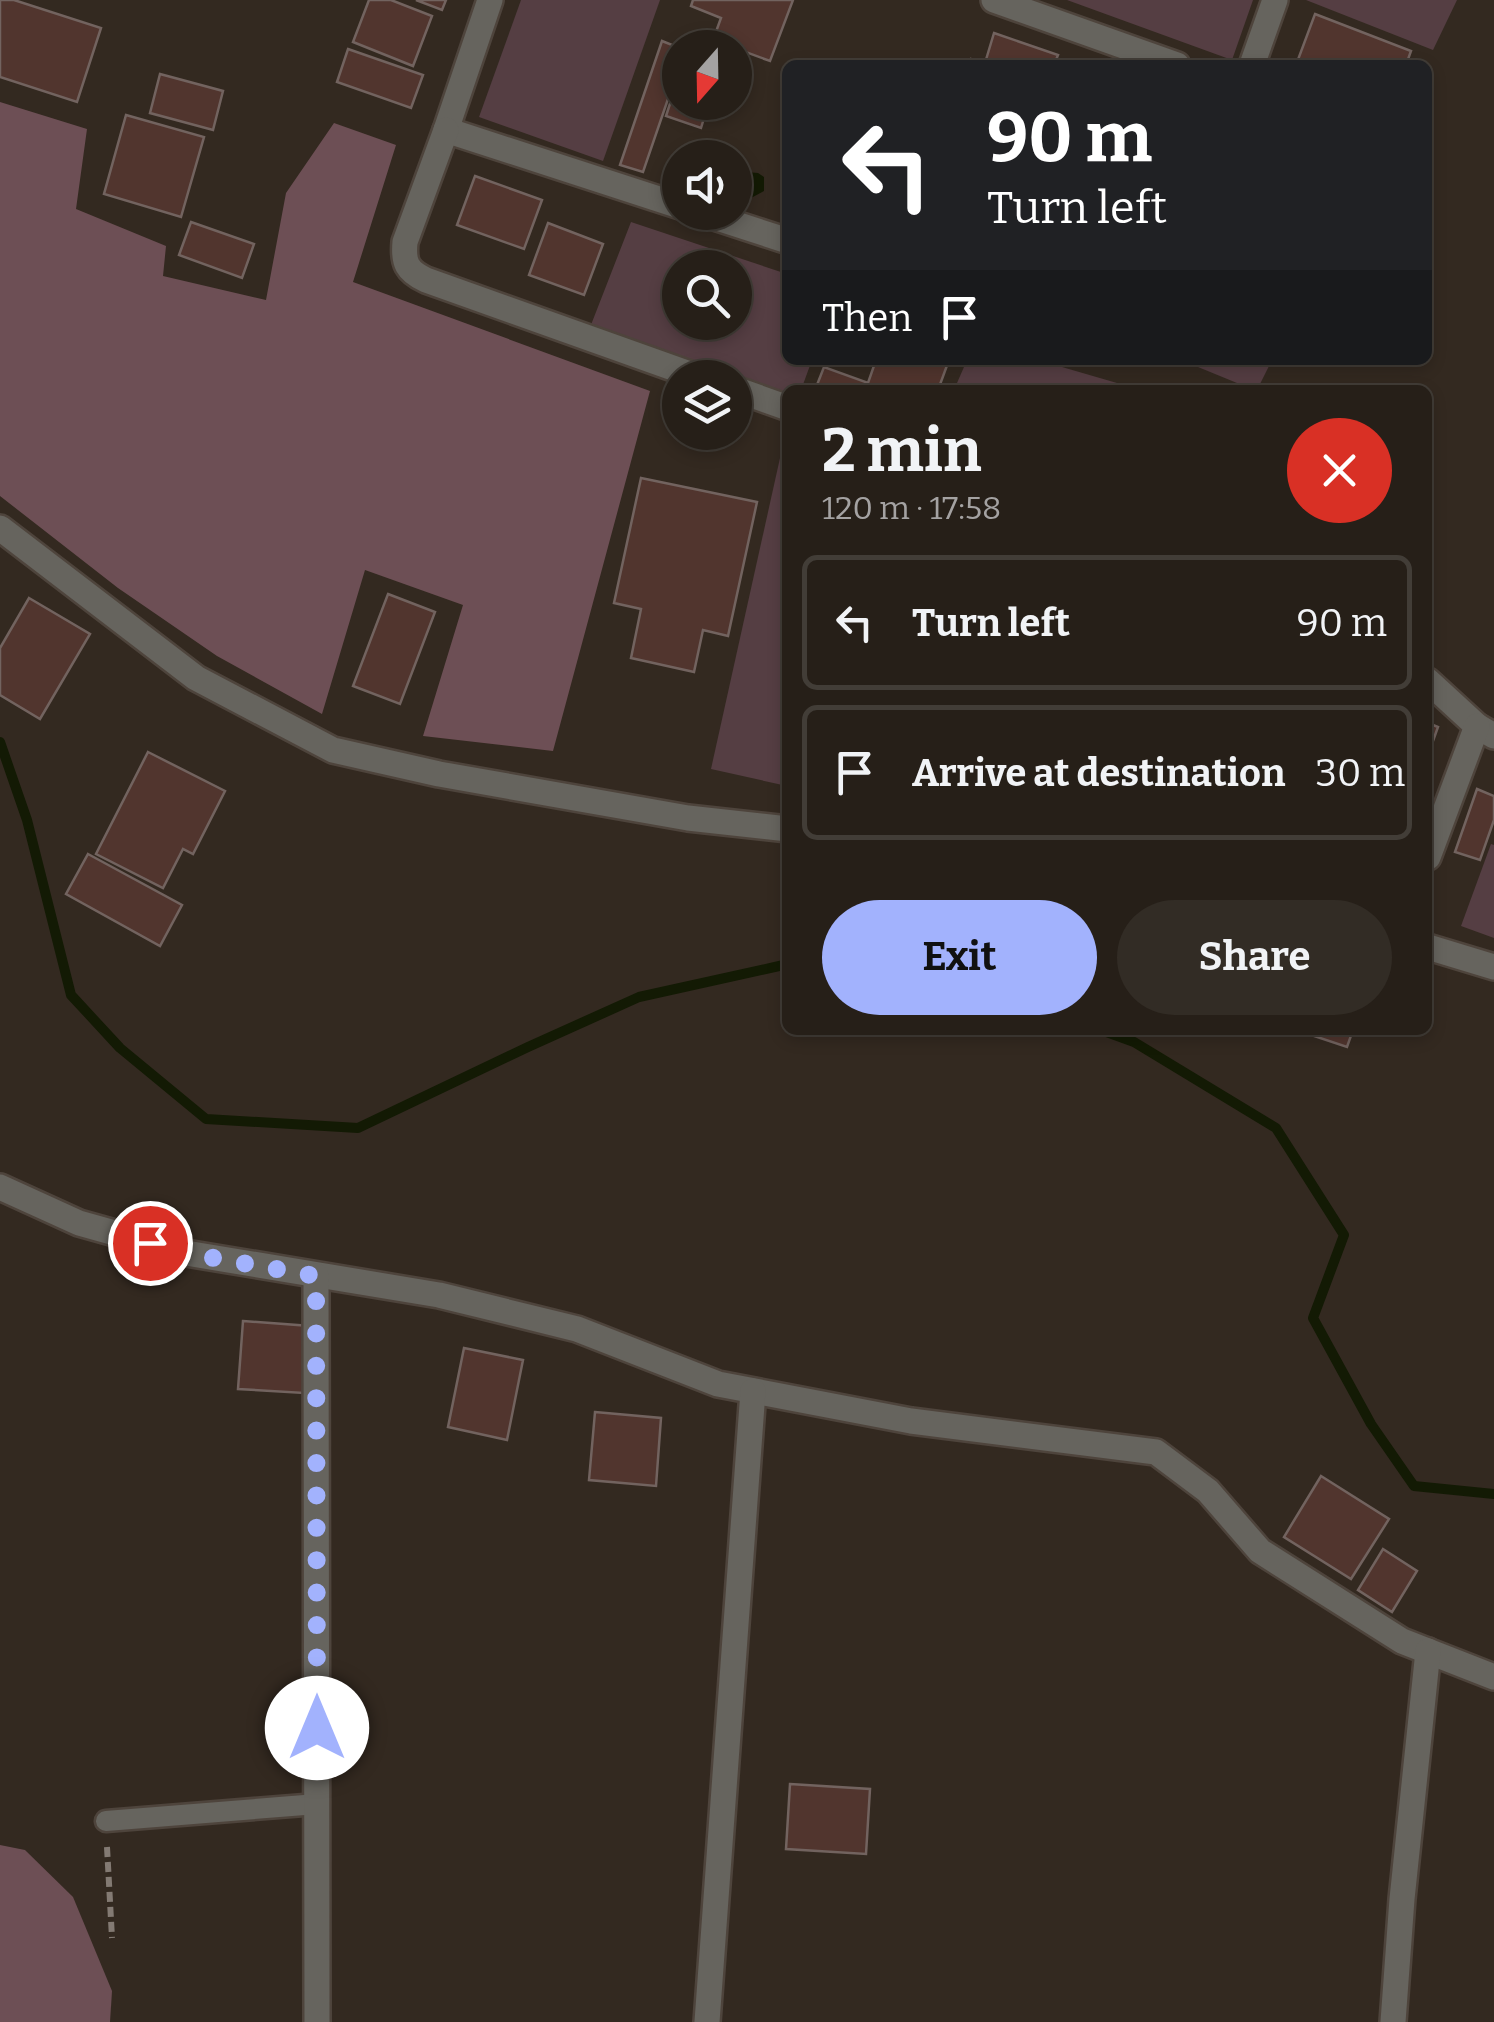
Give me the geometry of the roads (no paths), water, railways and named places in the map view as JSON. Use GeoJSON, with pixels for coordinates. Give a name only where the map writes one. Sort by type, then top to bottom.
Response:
{"type":"FeatureCollection","features":[{"type":"Feature","properties":{"kind":"street"},"geometry":{"type":"LineString","coordinates":[[490,0],[404,242],[404,260],[411,272],[426,280],[662,364]]}},
{"type":"Feature","properties":{"kind":"street"},"geometry":{"type":"LineString","coordinates":[[994,0],[1162,60]]}},
{"type":"Feature","properties":{"kind":"street"},"geometry":{"type":"LineString","coordinates":[[1254,60],[1275,0]]}},
{"type":"Feature","properties":{"kind":"street"},"geometry":{"type":"LineString","coordinates":[[446,130],[662,200]]}},
{"type":"Feature","properties":{"kind":"street"},"geometry":{"type":"LineString","coordinates":[[752,229],[782,239]]}},
{"type":"Feature","properties":{"kind":"street"},"geometry":{"type":"LineString","coordinates":[[752,396],[782,406]]}},
{"type":"Feature","properties":{"kind":"street"},"geometry":{"type":"LineString","coordinates":[[0,528],[196,678],[333,750],[439,774],[650,811],[782,828]]}},
{"type":"Feature","properties":{"kind":"street"},"geometry":{"type":"LineString","coordinates":[[1432,684],[1486,731],[1432,849]]}},
{"type":"Feature","properties":{"kind":"street"},"geometry":{"type":"LineString","coordinates":[[1432,948],[1494,968]]}},
{"type":"Feature","properties":{"kind":"street"},"geometry":{"type":"LineString","coordinates":[[0,1188],[78,1222],[186,1253],[439,1295],[576,1329],[718,1384],[911,1421],[1156,1452],[1208,1491],[1260,1551],[1402,1641],[1494,1677]]}},
{"type":"Feature","properties":{"kind":"street"},"geometry":{"type":"LineString","coordinates":[[316,1276],[317,2022]]}},
{"type":"Feature","properties":{"kind":"street"},"geometry":{"type":"LineString","coordinates":[[707,2022],[752,1391]]}},
{"type":"Feature","properties":{"kind":"street"},"geometry":{"type":"LineString","coordinates":[[1392,2022],[1428,1652]]}},
{"type":"Feature","properties":{"kind":"lane"},"geometry":{"type":"LineString","coordinates":[[106,1821],[317,1804]]}},
{"type":"Feature","properties":{"kind":"waterway"},"geometry":{"type":"LineString","coordinates":[[0,742],[27,820],[71,995],[120,1048],[206,1119],[358,1128],[639,997],[782,965]]}},
{"type":"Feature","properties":{"kind":"waterway"},"geometry":{"type":"LineString","coordinates":[[1115,1035],[1134,1042],[1276,1128],[1344,1235],[1313,1318],[1371,1424],[1414,1486],[1494,1494]]}}]}
